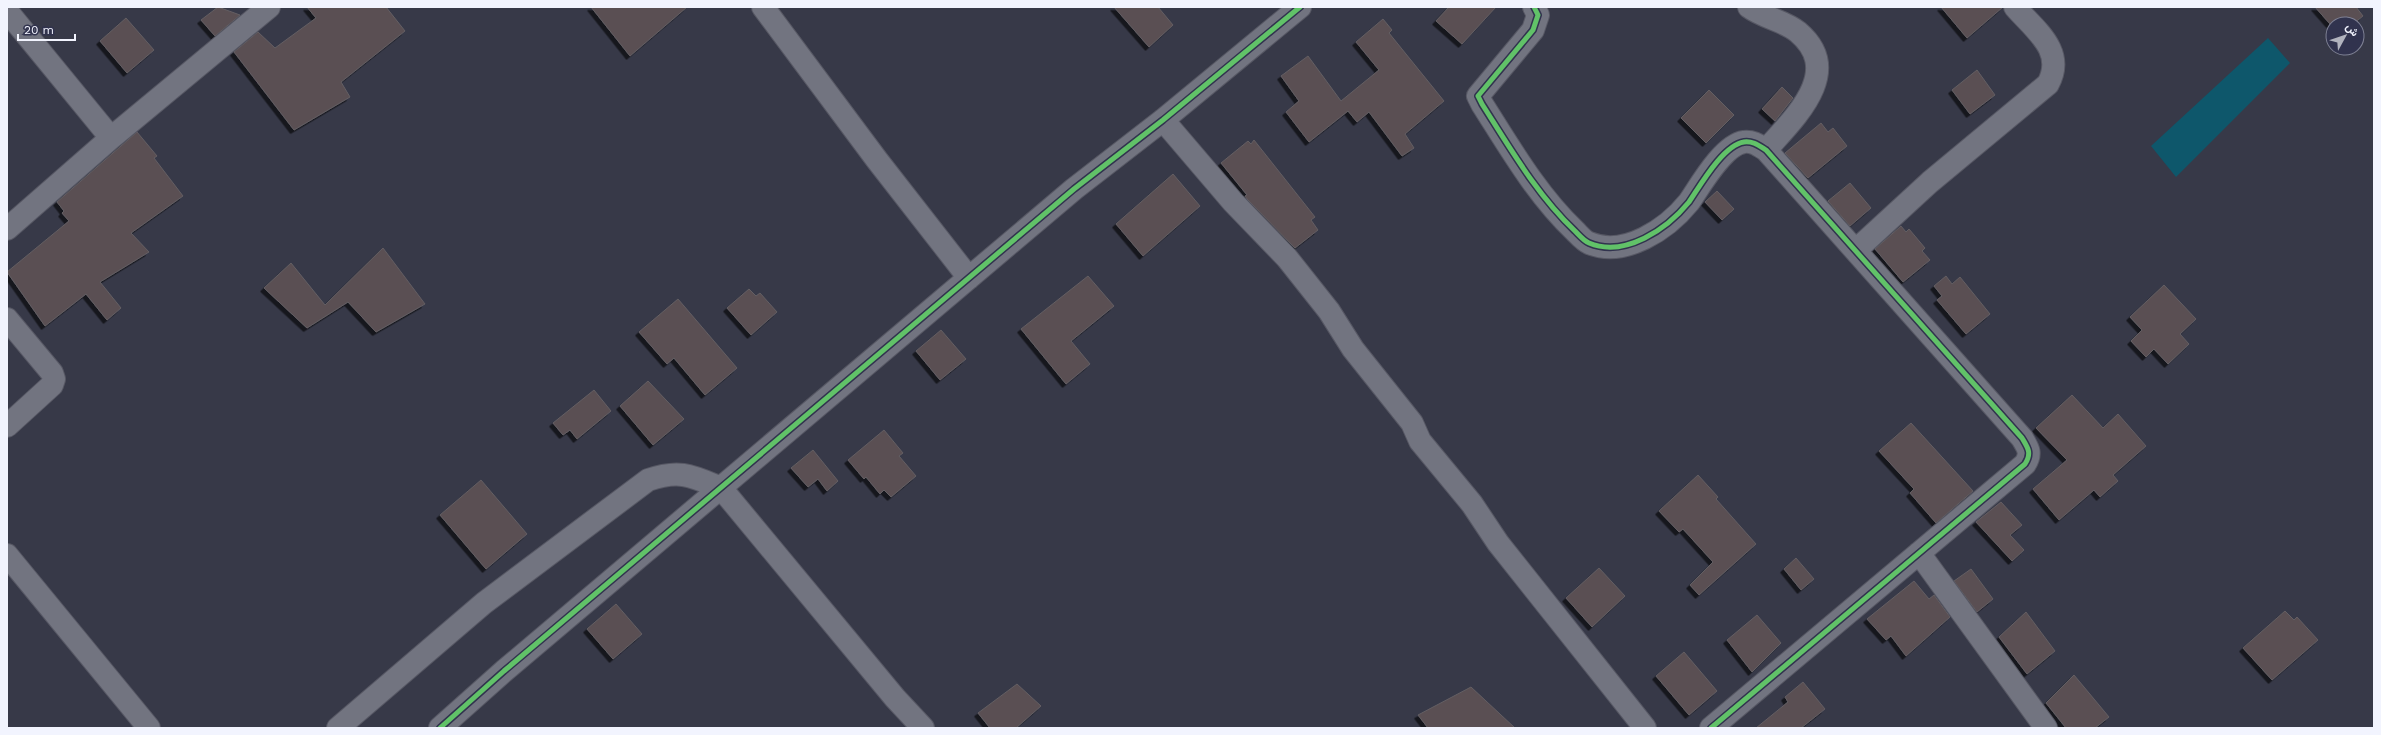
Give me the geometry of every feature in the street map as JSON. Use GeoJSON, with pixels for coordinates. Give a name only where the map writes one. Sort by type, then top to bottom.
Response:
{"type":"FeatureCollection","features":[{"type":"Feature","properties":{"kind":"street"},"geometry":{"type":"LineString","coordinates":[[7,229],[111,138],[268,7]]}},
{"type":"Feature","properties":{"kind":"street"},"geometry":{"type":"LineString","coordinates":[[763,7],[877,160],[969,278]]}},
{"type":"Feature","properties":{"kind":"street"},"geometry":{"type":"LineString","coordinates":[[440,728],[504,671],[1074,189],[1163,120],[1300,7]]}},
{"type":"Feature","properties":{"kind":"street"},"geometry":{"type":"LineString","coordinates":[[1534,7],[1538,15],[1533,30],[1478,96],[1521,164],[1557,214],[1588,243],[1610,248],[1635,242],[1668,223],[1688,202],[1712,168],[1729,151],[1742,142],[1754,142],[1766,150],[1856,250],[2022,438],[2029,450],[2030,457],[2025,464],[1711,728]]}},
{"type":"Feature","properties":{"kind":"street"},"geometry":{"type":"LineString","coordinates":[[1749,7],[1758,14],[1798,31],[1811,46],[1818,67],[1815,88],[1786,127],[1766,150]]}},
{"type":"Feature","properties":{"kind":"street"},"geometry":{"type":"LineString","coordinates":[[1856,250],[1930,182],[2048,84],[2054,72],[2054,61],[2049,46],[2015,7]]}},
{"type":"Feature","properties":{"kind":"street"},"geometry":{"type":"LineString","coordinates":[[7,11],[111,138]]}},
{"type":"Feature","properties":{"kind":"street"},"geometry":{"type":"LineString","coordinates":[[1163,120],[1233,202],[1288,258],[1329,311],[1353,349],[1412,423],[1420,441],[1472,504],[1498,543],[1645,728]]}},
{"type":"Feature","properties":{"kind":"street"},"geometry":{"type":"LineString","coordinates":[[7,319],[52,373],[54,378],[52,385],[7,426]]}},
{"type":"Feature","properties":{"kind":"street"},"geometry":{"type":"LineString","coordinates":[[338,728],[484,603],[648,480],[668,473],[689,475],[721,488],[895,698],[923,728]]}},
{"type":"Feature","properties":{"kind":"street"},"geometry":{"type":"LineString","coordinates":[[1919,553],[2046,728]]}},
{"type":"Feature","properties":{"kind":"street"},"geometry":{"type":"LineString","coordinates":[[7,555],[149,728]]}},
{"type":"Feature","properties":{"kind":"water"},"geometry":{"type":"Polygon","coordinates":[[[2268,38],[2290,63],[2176,177],[2151,146],[2268,38]]]}},
{"type":"Feature","properties":{"kind":"building"},"geometry":{"type":"Polygon","coordinates":[[[218,7],[240,15],[215,36],[201,20],[218,7]]]}},
{"type":"Feature","properties":{"kind":"building"},"geometry":{"type":"Polygon","coordinates":[[[307,7],[386,7],[405,31],[341,82],[350,97],[294,130],[234,52],[258,32],[275,48],[316,18],[307,7]]]}},
{"type":"Feature","properties":{"kind":"building"},"geometry":{"type":"Polygon","coordinates":[[[591,7],[687,7],[630,56],[591,7]]]}},
{"type":"Feature","properties":{"kind":"building"},"geometry":{"type":"Polygon","coordinates":[[[1114,7],[1158,7],[1173,25],[1149,47],[1114,7]]]}},
{"type":"Feature","properties":{"kind":"building"},"geometry":{"type":"Polygon","coordinates":[[[1449,7],[1496,7],[1462,44],[1436,21],[1449,7]]]}},
{"type":"Feature","properties":{"kind":"building"},"geometry":{"type":"Polygon","coordinates":[[[1941,7],[2003,7],[1967,38],[1941,7]]]}},
{"type":"Feature","properties":{"kind":"building"},"geometry":{"type":"Polygon","coordinates":[[[2315,7],[2356,7],[2363,16],[2325,16],[2325,18],[2315,7]]]}},
{"type":"Feature","properties":{"kind":"building"},"geometry":{"type":"Polygon","coordinates":[[[126,18],[154,50],[127,73],[100,41],[126,18]]]}},
{"type":"Feature","properties":{"kind":"building"},"geometry":{"type":"Polygon","coordinates":[[[1383,19],[1392,30],[1389,33],[1444,101],[1405,134],[1414,148],[1402,156],[1369,112],[1357,122],[1348,111],[1309,142],[1286,112],[1299,101],[1281,76],[1308,56],[1341,101],[1379,70],[1356,42],[1383,19]]]}},
{"type":"Feature","properties":{"kind":"building"},"geometry":{"type":"Polygon","coordinates":[[[1977,70],[1995,95],[1970,114],[1952,90],[1977,70]]]}},
{"type":"Feature","properties":{"kind":"building"},"geometry":{"type":"Polygon","coordinates":[[[1782,87],[1793,98],[1775,121],[1762,109],[1782,87]]]}},
{"type":"Feature","properties":{"kind":"building"},"geometry":{"type":"Polygon","coordinates":[[[1709,90],[1734,115],[1706,143],[1681,118],[1709,90]]]}},
{"type":"Feature","properties":{"kind":"building"},"geometry":{"type":"Polygon","coordinates":[[[1821,123],[1828,132],[1833,128],[1847,146],[1808,178],[1785,153],[1821,123]]]}},
{"type":"Feature","properties":{"kind":"building"},"geometry":{"type":"Polygon","coordinates":[[[137,132],[157,156],[154,158],[183,196],[131,233],[149,252],[100,282],[121,308],[107,320],[86,294],[45,326],[7,272],[69,221],[62,213],[64,211],[57,202],[137,132]]]}},
{"type":"Feature","properties":{"kind":"building"},"geometry":{"type":"Polygon","coordinates":[[[1254,140],[1315,217],[1311,220],[1318,230],[1295,248],[1247,199],[1245,196],[1247,195],[1221,163],[1248,141],[1251,144],[1254,140]]]}},
{"type":"Feature","properties":{"kind":"building"},"geometry":{"type":"Polygon","coordinates":[[[1173,174],[1200,206],[1143,256],[1116,224],[1173,174]]]}},
{"type":"Feature","properties":{"kind":"building"},"geometry":{"type":"Polygon","coordinates":[[[1850,183],[1871,208],[1850,226],[1828,201],[1850,183]]]}},
{"type":"Feature","properties":{"kind":"building"},"geometry":{"type":"Polygon","coordinates":[[[1717,191],[1734,209],[1722,220],[1705,202],[1717,191]]]}},
{"type":"Feature","properties":{"kind":"building"},"geometry":{"type":"Polygon","coordinates":[[[1901,226],[1906,232],[1909,229],[1925,248],[1922,251],[1930,260],[1903,282],[1875,249],[1901,226]]]}},
{"type":"Feature","properties":{"kind":"building"},"geometry":{"type":"Polygon","coordinates":[[[383,248],[425,304],[376,332],[348,302],[307,328],[264,288],[291,263],[325,305],[383,248]]]}},
{"type":"Feature","properties":{"kind":"building"},"geometry":{"type":"Polygon","coordinates":[[[1088,276],[1114,306],[1071,341],[1090,364],[1066,384],[1021,329],[1088,276]]]}},
{"type":"Feature","properties":{"kind":"building"},"geometry":{"type":"Polygon","coordinates":[[[1946,276],[1952,284],[1960,277],[1990,314],[1966,334],[1937,300],[1942,296],[1934,286],[1946,276]]]}},
{"type":"Feature","properties":{"kind":"building"},"geometry":{"type":"Polygon","coordinates":[[[2164,285],[2196,319],[2180,334],[2189,344],[2168,364],[2154,349],[2146,357],[2131,341],[2142,330],[2130,317],[2164,285]]]}},
{"type":"Feature","properties":{"kind":"building"},"geometry":{"type":"Polygon","coordinates":[[[749,289],[756,296],[760,293],[777,312],[751,335],[727,308],[749,289]]]}},
{"type":"Feature","properties":{"kind":"building"},"geometry":{"type":"Polygon","coordinates":[[[678,299],[737,368],[705,395],[674,358],[667,364],[639,332],[678,299]]]}},
{"type":"Feature","properties":{"kind":"building"},"geometry":{"type":"Polygon","coordinates":[[[941,330],[966,359],[940,380],[916,351],[941,330]]]}},
{"type":"Feature","properties":{"kind":"building"},"geometry":{"type":"Polygon","coordinates":[[[648,381],[684,419],[653,445],[620,406],[648,381]]]}},
{"type":"Feature","properties":{"kind":"building"},"geometry":{"type":"Polygon","coordinates":[[[594,390],[611,411],[577,439],[570,430],[563,435],[553,423],[594,390]]]}},
{"type":"Feature","properties":{"kind":"building"},"geometry":{"type":"Polygon","coordinates":[[[2072,395],[2103,428],[2118,414],[2146,446],[2113,475],[2118,481],[2100,497],[2094,490],[2059,520],[2033,489],[2067,460],[2036,428],[2072,395]]]}},
{"type":"Feature","properties":{"kind":"building"},"geometry":{"type":"Polygon","coordinates":[[[1911,423],[1973,491],[1936,523],[1910,493],[1914,489],[1879,451],[1911,423]]]}},
{"type":"Feature","properties":{"kind":"building"},"geometry":{"type":"Polygon","coordinates":[[[884,430],[903,453],[899,456],[916,476],[891,497],[884,490],[880,494],[866,477],[864,479],[848,460],[884,430]]]}},
{"type":"Feature","properties":{"kind":"building"},"geometry":{"type":"Polygon","coordinates":[[[813,450],[838,481],[827,491],[818,479],[808,487],[791,468],[813,450]]]}},
{"type":"Feature","properties":{"kind":"building"},"geometry":{"type":"Polygon","coordinates":[[[1698,475],[1718,497],[1716,499],[1756,544],[1699,595],[1690,585],[1713,562],[1683,529],[1679,532],[1659,511],[1698,475]]]}},
{"type":"Feature","properties":{"kind":"building"},"geometry":{"type":"Polygon","coordinates":[[[481,480],[527,534],[486,569],[440,515],[481,480]]]}},
{"type":"Feature","properties":{"kind":"building"},"geometry":{"type":"Polygon","coordinates":[[[2001,502],[2022,525],[2010,535],[2024,550],[2012,561],[1976,522],[2001,502]]]}},
{"type":"Feature","properties":{"kind":"building"},"geometry":{"type":"Polygon","coordinates":[[[1796,558],[1814,579],[1801,590],[1784,569],[1796,558]]]}},
{"type":"Feature","properties":{"kind":"building"},"geometry":{"type":"Polygon","coordinates":[[[1599,568],[1625,596],[1592,627],[1566,598],[1599,568]]]}},
{"type":"Feature","properties":{"kind":"building"},"geometry":{"type":"Polygon","coordinates":[[[1971,569],[1993,599],[1977,612],[1954,581],[1971,569]]]}},
{"type":"Feature","properties":{"kind":"building"},"geometry":{"type":"Polygon","coordinates":[[[1914,581],[1929,599],[1934,595],[1950,617],[1906,656],[1891,636],[1886,640],[1867,619],[1914,581]]]}},
{"type":"Feature","properties":{"kind":"building"},"geometry":{"type":"Polygon","coordinates":[[[616,604],[642,634],[613,659],[587,629],[616,604]]]}},
{"type":"Feature","properties":{"kind":"building"},"geometry":{"type":"Polygon","coordinates":[[[2285,611],[2294,620],[2297,617],[2318,640],[2272,680],[2243,648],[2285,611]]]}},
{"type":"Feature","properties":{"kind":"building"},"geometry":{"type":"Polygon","coordinates":[[[2026,612],[2055,651],[2027,674],[1999,637],[2026,612]]]}},
{"type":"Feature","properties":{"kind":"building"},"geometry":{"type":"Polygon","coordinates":[[[1757,615],[1781,643],[1752,672],[1727,640],[1757,615]]]}},
{"type":"Feature","properties":{"kind":"building"},"geometry":{"type":"Polygon","coordinates":[[[1684,652],[1717,691],[1689,715],[1656,676],[1684,652]]]}},
{"type":"Feature","properties":{"kind":"building"},"geometry":{"type":"Polygon","coordinates":[[[2074,675],[2109,717],[2095,728],[2066,728],[2046,703],[2074,675]]]}},
{"type":"Feature","properties":{"kind":"building"},"geometry":{"type":"Polygon","coordinates":[[[1803,682],[1825,709],[1801,728],[1756,728],[1788,702],[1785,697],[1803,682]]]}},
{"type":"Feature","properties":{"kind":"building"},"geometry":{"type":"Polygon","coordinates":[[[1017,684],[1041,706],[1016,728],[990,728],[978,713],[1017,684]]]}},
{"type":"Feature","properties":{"kind":"building"},"geometry":{"type":"Polygon","coordinates":[[[1471,687],[1515,728],[1428,728],[1418,715],[1471,687]]]}},
{"type":"Feature","properties":{"kind":"cycle path"},"geometry":{"type":"LineString","coordinates":[[440,728],[504,671],[1074,189],[1163,120],[1300,7]]}},
{"type":"Feature","properties":{"kind":"cycle path"},"geometry":{"type":"LineString","coordinates":[[1534,7],[1538,15],[1533,30],[1478,96],[1536,187],[1561,217],[1583,239],[1589,243],[1603,247],[1617,247],[1631,244],[1657,231],[1669,222],[1689,202],[1713,167],[1728,150],[1744,142],[1755,144],[1766,150],[2022,438],[2029,454],[2025,464],[1711,728]]}}]}
